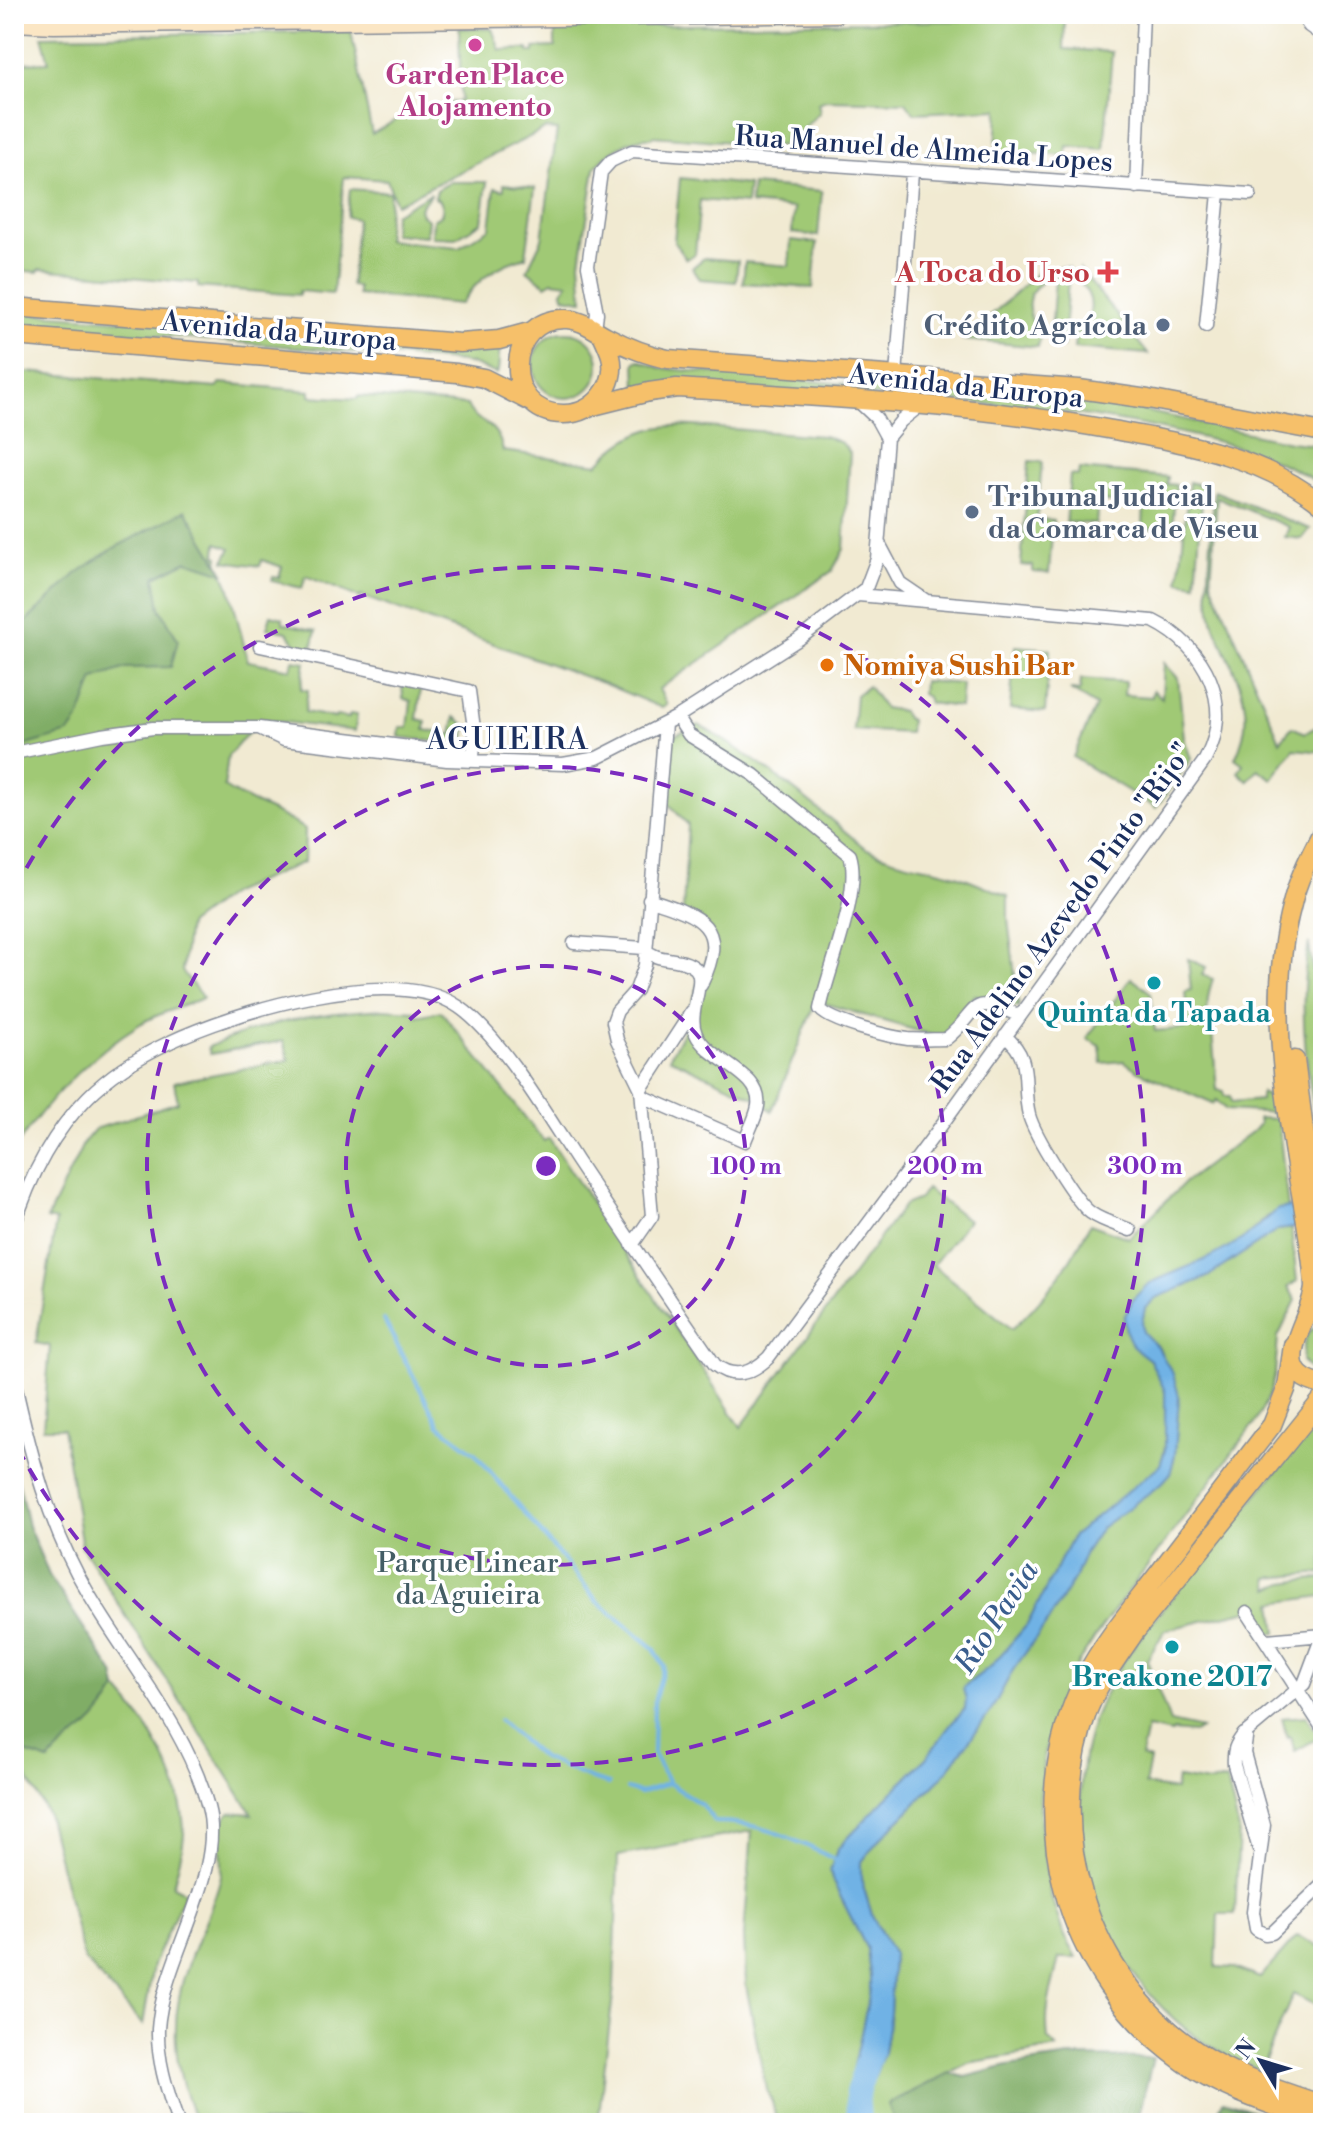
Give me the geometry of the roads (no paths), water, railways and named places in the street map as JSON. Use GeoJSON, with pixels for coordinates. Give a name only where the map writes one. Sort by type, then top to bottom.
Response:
{"type":"FeatureCollection","features":[{"type":"Feature","properties":{"kind":"main road"},"geometry":{"type":"LineString","coordinates":[[14,26],[838,14]]}},
{"type":"Feature","properties":{"kind":"main road","name":"Avenida da Europa"},"geometry":{"type":"LineString","coordinates":[[14,307],[460,343],[499,340],[533,331]]}},
{"type":"Feature","properties":{"kind":"main road"},"geometry":{"type":"LineString","coordinates":[[565,319],[582,322],[598,331],[611,357],[612,371],[609,385],[601,397],[579,412],[555,414],[534,404],[523,391],[517,376],[520,351],[533,331],[547,322],[565,319]]}},
{"type":"Feature","properties":{"kind":"main road","name":"Avenida da Europa"},"geometry":{"type":"LineString","coordinates":[[598,331],[628,347],[668,359],[1113,393],[1323,432]]}},
{"type":"Feature","properties":{"kind":"main road","name":"Avenida da Europa"},"geometry":{"type":"LineString","coordinates":[[14,336],[457,373],[484,378],[534,404]]}},
{"type":"Feature","properties":{"kind":"main road","name":"Avenida da Europa"},"geometry":{"type":"LineString","coordinates":[[590,407],[677,388],[921,405],[1069,422],[1223,453],[1281,476],[1323,505]]}},
{"type":"Feature","properties":{"kind":"main road"},"geometry":{"type":"LineString","coordinates":[[1276,425],[1323,422]]}},
{"type":"Feature","properties":{"kind":"main road"},"geometry":{"type":"LineString","coordinates":[[1323,830],[1292,902],[1281,964],[1282,1053],[1305,1174],[1323,1239]]}},
{"type":"Feature","properties":{"kind":"main road"},"geometry":{"type":"LineString","coordinates":[[1323,858],[1311,883],[1301,918],[1293,972],[1294,1054],[1313,1294],[1296,1338],[1287,1387],[1272,1425],[1115,1630],[1076,1696],[1059,1749],[1054,1843],[1064,1896],[1087,1954],[1108,1987],[1148,2033],[1184,2063],[1230,2089],[1323,2123]]}},
{"type":"Feature","properties":{"kind":"main road"},"geometry":{"type":"LineString","coordinates":[[1323,1318],[1306,1323],[1296,1338],[1294,1361],[1305,1378],[1323,1385]]}},
{"type":"Feature","properties":{"kind":"main road"},"geometry":{"type":"LineString","coordinates":[[1323,1398],[1111,1666],[1088,1711],[1077,1753],[1071,1808],[1075,1860],[1091,1919],[1114,1966],[1144,2005],[1168,2029],[1219,2066],[1323,2105]]}},
{"type":"Feature","properties":{"kind":"street"},"geometry":{"type":"LineString","coordinates":[[1136,187],[1143,14]]}},
{"type":"Feature","properties":{"kind":"street"},"geometry":{"type":"LineString","coordinates":[[1301,14],[1305,22],[1323,36]]}},
{"type":"Feature","properties":{"kind":"street","name":"Rua Manuel de Almeida Lopes"},"geometry":{"type":"LineString","coordinates":[[598,331],[588,266],[601,172],[621,155],[639,150],[912,173],[1250,194]]}},
{"type":"Feature","properties":{"kind":"street"},"geometry":{"type":"LineString","coordinates":[[896,375],[912,173]]}},
{"type":"Feature","properties":{"kind":"street"},"geometry":{"type":"LineString","coordinates":[[1206,326],[1219,193]]}},
{"type":"Feature","properties":{"kind":"street"},"geometry":{"type":"LineString","coordinates":[[259,728],[284,740],[447,760],[581,763],[671,720],[799,639],[858,595],[872,578],[879,543],[887,438],[876,418],[858,401]]}},
{"type":"Feature","properties":{"kind":"street"},"geometry":{"type":"LineString","coordinates":[[887,438],[901,421],[921,405]]}},
{"type":"Feature","properties":{"kind":"street"},"geometry":{"type":"LineString","coordinates":[[879,543],[900,583]]}},
{"type":"Feature","properties":{"kind":"street"},"geometry":{"type":"LineString","coordinates":[[872,578],[887,577],[928,601]]}},
{"type":"Feature","properties":{"kind":"street","name":"Rua Adelino Azevedo Pinto \"Rijo\""},"geometry":{"type":"LineString","coordinates":[[632,1245],[715,1365],[732,1374],[756,1369],[768,1358],[1020,1016],[1205,760],[1214,739],[1217,727],[1216,696],[1211,677],[1192,648],[1153,621],[858,595]]}},
{"type":"Feature","properties":{"kind":"street"},"geometry":{"type":"LineString","coordinates":[[260,646],[469,691],[475,736],[473,756]]}},
{"type":"Feature","properties":{"kind":"street"},"geometry":{"type":"LineString","coordinates":[[14,1227],[45,1151],[64,1123],[89,1096],[121,1069],[169,1043],[224,1020],[262,1009],[320,995],[403,990],[437,995],[458,1006],[486,1032],[539,1104],[632,1245],[652,1216],[642,1092],[617,1040],[613,1022],[617,1011],[640,982],[645,965],[649,899],[671,720]]}},
{"type":"Feature","properties":{"kind":"street"},"geometry":{"type":"LineString","coordinates":[[671,720],[689,735],[754,775],[850,855],[854,867],[850,902],[824,988],[820,1009],[823,1013],[906,1039],[946,1039],[973,1008],[981,1004],[1000,1007],[1020,1016]]}},
{"type":"Feature","properties":{"kind":"street"},"geometry":{"type":"LineString","coordinates":[[15,755],[102,735],[153,728],[259,728],[383,742],[503,762]]}},
{"type":"Feature","properties":{"kind":"street"},"geometry":{"type":"LineString","coordinates":[[649,899],[689,913],[708,929],[714,950],[711,965],[698,992]]}},
{"type":"Feature","properties":{"kind":"street"},"geometry":{"type":"LineString","coordinates":[[574,943],[644,948],[652,956],[694,967],[700,979],[693,1009],[642,1092]]}},
{"type":"Feature","properties":{"kind":"street"},"geometry":{"type":"LineString","coordinates":[[642,1092],[745,1141],[758,1109],[758,1099],[743,1074],[714,1056],[701,1043],[694,1028],[693,1009]]}},
{"type":"Feature","properties":{"kind":"street"},"geometry":{"type":"LineString","coordinates":[[1005,1036],[1025,1062],[1029,1114],[1052,1162],[1089,1213],[1130,1230]]}},
{"type":"Feature","properties":{"kind":"street"},"geometry":{"type":"LineString","coordinates":[[14,1380],[47,1504],[63,1546],[86,1591],[171,1724],[194,1768],[209,1809],[211,1834],[207,1861],[167,1980],[158,2029],[164,2080],[178,2123]]}},
{"type":"Feature","properties":{"kind":"street"},"geometry":{"type":"LineString","coordinates":[[1247,1612],[1323,1729]]}},
{"type":"Feature","properties":{"kind":"street"},"geometry":{"type":"LineString","coordinates":[[1267,1640],[1322,1636],[1304,1684],[1247,1732],[1244,1753],[1264,1825],[1253,1912],[1256,1929],[1260,1933],[1272,1933],[1323,1884]]}},
{"type":"Feature","properties":{"kind":"water"},"geometry":{"type":"Polygon","coordinates":[[[1323,1202],[1323,1224],[1278,1230],[1207,1277],[1158,1297],[1145,1308],[1143,1332],[1158,1348],[1173,1374],[1179,1396],[1175,1455],[1170,1474],[1101,1528],[1085,1552],[1074,1579],[1013,1670],[991,1711],[943,1776],[876,1843],[861,1863],[861,1879],[873,1918],[893,1953],[890,2014],[884,2052],[874,2078],[851,2081],[870,1991],[870,1975],[867,1949],[830,1871],[837,1850],[927,1757],[965,1709],[963,1689],[991,1666],[1027,1625],[1073,1536],[1160,1465],[1165,1450],[1165,1391],[1150,1360],[1133,1347],[1126,1332],[1124,1318],[1133,1299],[1148,1284],[1211,1257],[1246,1237],[1278,1209],[1323,1202]]]}},
{"type":"Feature","properties":{"kind":"waterway"},"geometry":{"type":"LineString","coordinates":[[384,1320],[439,1425],[475,1453],[598,1602],[654,1648],[664,1666],[654,1702],[653,1754],[669,1783],[702,1805],[715,1822],[764,1829],[838,1861]]}},
{"type":"Feature","properties":{"kind":"waterway"},"geometry":{"type":"LineString","coordinates":[[499,1720],[542,1758],[609,1784]]}},
{"type":"Feature","properties":{"kind":"waterway"},"geometry":{"type":"LineString","coordinates":[[627,1789],[640,1793],[669,1783]]}},
{"type":"Feature","properties":{"kind":"waterway","name":"Rio Pavia"},"geometry":{"type":"LineString","coordinates":[[859,2123],[857,2093],[871,2052]]}},
{"type":"Feature","properties":{"kind":"place","name":"Garden Place Alojamento"},"geometry":{"type":"Point","coordinates":[475,45]}},
{"type":"Feature","properties":{"kind":"place","name":"A Toca do Urso"},"geometry":{"type":"Point","coordinates":[1108,272]}},
{"type":"Feature","properties":{"kind":"place","name":"Crédito Agrícola"},"geometry":{"type":"Point","coordinates":[1163,325]}},
{"type":"Feature","properties":{"kind":"place","name":"Tribunal Judicial da Comarca de Viseu"},"geometry":{"type":"Point","coordinates":[972,512]}},
{"type":"Feature","properties":{"kind":"place","name":"Nomiya Sushi Bar"},"geometry":{"type":"Point","coordinates":[827,665]}},
{"type":"Feature","properties":{"kind":"place","name":"Quinta da Tapada"},"geometry":{"type":"Point","coordinates":[1154,983]}},
{"type":"Feature","properties":{"kind":"place","name":"Breakone 2017"},"geometry":{"type":"Point","coordinates":[1172,1647]}},
{"type":"Feature","properties":{"kind":"district","name":"AGUIEIRA"},"geometry":{"type":"Point","coordinates":[508,739]}},
{"type":"Feature","properties":{"kind":"park label","name":"Parque Linear da Aguieira"},"geometry":{"type":"Point","coordinates":[468,1578]}}]}
